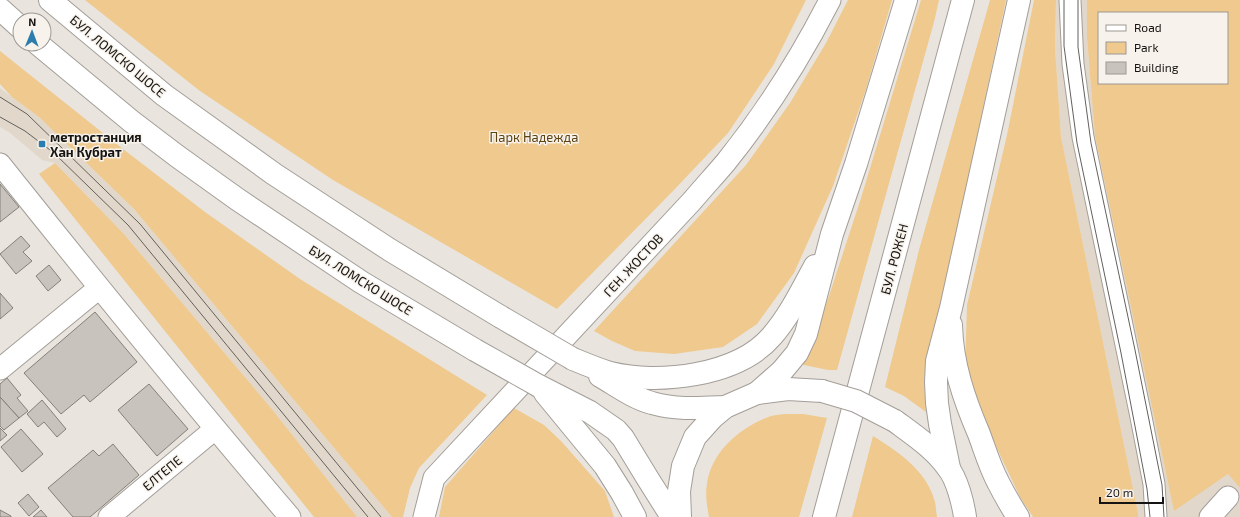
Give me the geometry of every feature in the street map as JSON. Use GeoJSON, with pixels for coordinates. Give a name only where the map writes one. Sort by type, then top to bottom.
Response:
{"type":"FeatureCollection","features":[{"type":"Feature","properties":{"kind":"main road","name":"БУЛ. ЛОМСКО ШОСЕ"},"geometry":{"type":"LineString","coordinates":[[50,0],[164,95],[274,174],[390,250],[501,317],[628,392],[651,403],[676,408],[726,407]]}},
{"type":"Feature","properties":{"kind":"main road"},"geometry":{"type":"LineString","coordinates":[[757,393],[782,371],[797,353],[806,334],[832,234],[856,164],[906,0]]}},
{"type":"Feature","properties":{"kind":"main road","name":"БУЛ. РОЖЕН"},"geometry":{"type":"LineString","coordinates":[[824,517],[963,0]]}},
{"type":"Feature","properties":{"kind":"main road"},"geometry":{"type":"LineString","coordinates":[[965,517],[958,490],[949,468],[940,424],[936,382],[937,360],[1020,0]]}},
{"type":"Feature","properties":{"kind":"main road"},"geometry":{"type":"LineString","coordinates":[[0,9],[12,20]]}},
{"type":"Feature","properties":{"kind":"main road","name":"БУЛ. ЛОМСКО ШОСЕ"},"geometry":{"type":"LineString","coordinates":[[48,52],[131,121],[177,156],[237,199],[361,282],[475,350],[539,386],[590,412],[616,430],[623,438],[672,517]]}},
{"type":"Feature","properties":{"kind":"main road"},"geometry":{"type":"LineString","coordinates":[[573,359],[610,373],[634,377],[678,376],[707,372],[731,365],[754,351],[772,337],[794,304],[832,234]]}},
{"type":"Feature","properties":{"kind":"main road"},"geometry":{"type":"LineString","coordinates":[[950,308],[952,338],[959,382],[998,481],[1018,517]]}},
{"type":"Feature","properties":{"kind":"main road"},"geometry":{"type":"LineString","coordinates":[[539,386],[576,433],[605,466],[622,492],[635,517]]}},
{"type":"Feature","properties":{"kind":"main road"},"geometry":{"type":"LineString","coordinates":[[680,517],[679,491],[682,466],[695,437],[713,417],[726,407],[757,393],[788,389],[822,391],[856,401],[895,421],[931,449],[949,468]]}},
{"type":"Feature","properties":{"kind":"main road"},"geometry":{"type":"LineString","coordinates":[[958,490],[976,517]]}},
{"type":"Feature","properties":{"kind":"street","name":"ГЕН. ЖОСТОВ"},"geometry":{"type":"LineString","coordinates":[[424,517],[434,478],[682,212],[726,162],[781,86],[830,0]]}},
{"type":"Feature","properties":{"kind":"street"},"geometry":{"type":"LineString","coordinates":[[1070,0],[1073,64],[1083,137],[1154,484],[1156,517]]}},
{"type":"Feature","properties":{"kind":"street"},"geometry":{"type":"LineString","coordinates":[[0,164],[99,288],[215,429],[290,517]]}},
{"type":"Feature","properties":{"kind":"street"},"geometry":{"type":"LineString","coordinates":[[0,369],[99,288]]}},
{"type":"Feature","properties":{"kind":"street","name":"ЕЛТЕПЕ"},"geometry":{"type":"LineString","coordinates":[[109,517],[215,429]]}},
{"type":"Feature","properties":{"kind":"street"},"geometry":{"type":"LineString","coordinates":[[1210,517],[1228,497]]}},
{"type":"Feature","properties":{"kind":"shaded area"},"geometry":{"type":"Polygon","coordinates":[[[1056,0],[1087,0],[1087,37],[1095,136],[1174,510],[1228,474],[1240,488],[1240,517],[1138,517],[1061,137],[1055,48],[1056,0]]]}},
{"type":"Feature","properties":{"kind":"shaded area"},"geometry":{"type":"Polygon","coordinates":[[[0,88],[39,117],[134,209],[392,517],[357,517],[271,408],[123,233],[55,163],[42,160],[10,133],[0,127],[0,88]]]}},
{"type":"Feature","properties":{"kind":"green space","name":"Парк Надежда"},"geometry":{"type":"Polygon","coordinates":[[[85,0],[806,0],[774,64],[728,133],[557,309],[333,180],[200,91],[85,0]]]}},
{"type":"Feature","properties":{"kind":"green space"},"geometry":{"type":"Polygon","coordinates":[[[848,0],[892,0],[866,89],[833,186],[794,273],[757,324],[723,347],[674,354],[635,351],[594,331],[746,165],[790,103],[826,43],[848,0]]]}},
{"type":"Feature","properties":{"kind":"green space"},"geometry":{"type":"Polygon","coordinates":[[[921,0],[939,0],[837,370],[828,370],[799,364],[807,354],[829,296],[861,198],[921,0]]]}},
{"type":"Feature","properties":{"kind":"green space"},"geometry":{"type":"Polygon","coordinates":[[[990,0],[1006,0],[955,240],[927,362],[924,378],[926,412],[904,396],[885,387],[919,250],[990,0]]]}},
{"type":"Feature","properties":{"kind":"green space"},"geometry":{"type":"Polygon","coordinates":[[[1034,0],[1056,0],[1055,48],[1061,137],[1138,517],[1033,517],[1020,497],[993,440],[965,371],[967,305],[1007,135],[1034,0]]]}},
{"type":"Feature","properties":{"kind":"green space"},"geometry":{"type":"Polygon","coordinates":[[[1087,0],[1240,0],[1240,488],[1228,474],[1174,511],[1095,136],[1087,37],[1087,0]]]}},
{"type":"Feature","properties":{"kind":"green space"},"geometry":{"type":"Polygon","coordinates":[[[0,51],[205,212],[300,279],[487,395],[419,468],[410,488],[403,517],[392,517],[134,209],[39,117],[12,97],[0,84],[0,51]]]}},
{"type":"Feature","properties":{"kind":"green space"},"geometry":{"type":"Polygon","coordinates":[[[55,163],[123,233],[271,408],[357,517],[314,517],[39,174],[55,163]]]}},
{"type":"Feature","properties":{"kind":"green space"},"geometry":{"type":"Polygon","coordinates":[[[514,408],[544,425],[561,441],[605,491],[614,517],[439,517],[445,487],[514,408]]]}},
{"type":"Feature","properties":{"kind":"green space"},"geometry":{"type":"Polygon","coordinates":[[[780,414],[803,414],[827,418],[799,517],[709,517],[706,488],[710,472],[721,451],[730,441],[749,426],[760,420],[780,414]]]}},
{"type":"Feature","properties":{"kind":"green space"},"geometry":{"type":"Polygon","coordinates":[[[873,436],[911,463],[919,472],[931,491],[935,502],[937,517],[852,517],[873,436]]]}},
{"type":"Feature","properties":{"kind":"building"},"geometry":{"type":"Polygon","coordinates":[[[0,184],[19,207],[0,222],[0,184]]]}},
{"type":"Feature","properties":{"kind":"building"},"geometry":{"type":"Polygon","coordinates":[[[21,236],[30,246],[23,252],[32,261],[16,274],[0,254],[21,236]]]}},
{"type":"Feature","properties":{"kind":"building"},"geometry":{"type":"Polygon","coordinates":[[[49,265],[61,280],[48,291],[36,276],[49,265]]]}},
{"type":"Feature","properties":{"kind":"building"},"geometry":{"type":"Polygon","coordinates":[[[0,293],[13,308],[0,319],[0,293]]]}},
{"type":"Feature","properties":{"kind":"building"},"geometry":{"type":"Polygon","coordinates":[[[95,312],[137,362],[90,402],[84,395],[61,414],[24,373],[95,312]]]}},
{"type":"Feature","properties":{"kind":"building"},"geometry":{"type":"Polygon","coordinates":[[[7,378],[21,395],[17,398],[28,411],[19,418],[0,397],[0,384],[7,378]]]}},
{"type":"Feature","properties":{"kind":"building"},"geometry":{"type":"Polygon","coordinates":[[[149,384],[188,429],[157,456],[118,410],[149,384]]]}},
{"type":"Feature","properties":{"kind":"building"},"geometry":{"type":"Polygon","coordinates":[[[0,397],[19,418],[4,430],[0,426],[0,397]]]}},
{"type":"Feature","properties":{"kind":"building"},"geometry":{"type":"Polygon","coordinates":[[[42,400],[66,429],[57,437],[44,422],[38,427],[27,414],[42,400]]]}},
{"type":"Feature","properties":{"kind":"building"},"geometry":{"type":"Polygon","coordinates":[[[0,428],[7,435],[0,441],[0,428]]]}},
{"type":"Feature","properties":{"kind":"building"},"geometry":{"type":"Polygon","coordinates":[[[21,429],[43,454],[22,472],[1,447],[21,429]]]}},
{"type":"Feature","properties":{"kind":"building"},"geometry":{"type":"Polygon","coordinates":[[[113,444],[139,475],[90,517],[73,517],[48,488],[93,450],[99,456],[113,444]]]}},
{"type":"Feature","properties":{"kind":"building"},"geometry":{"type":"Polygon","coordinates":[[[28,494],[39,507],[29,516],[18,503],[28,494]]]}},
{"type":"Feature","properties":{"kind":"building"},"geometry":{"type":"Polygon","coordinates":[[[0,510],[11,516],[11,517],[0,517],[0,510]]]}},
{"type":"Feature","properties":{"kind":"building"},"geometry":{"type":"Polygon","coordinates":[[[41,510],[47,517],[33,517],[41,510]]]}},
{"type":"Feature","properties":{"kind":"tram line"},"geometry":{"type":"LineString","coordinates":[[1064,0],[1064,46],[1077,143],[1121,353],[1147,489],[1150,517]]}},
{"type":"Feature","properties":{"kind":"tram line"},"geometry":{"type":"LineString","coordinates":[[1078,0],[1078,47],[1091,143],[1162,485],[1164,517]]}},
{"type":"Feature","properties":{"kind":"tram line"},"geometry":{"type":"LineString","coordinates":[[0,97],[27,114],[140,224],[381,517]]}},
{"type":"Feature","properties":{"kind":"tram line"},"geometry":{"type":"LineString","coordinates":[[0,117],[25,131],[54,153],[128,225],[368,517]]}},
{"type":"Feature","properties":{"kind":"place","name":"метростанция Хан Кубрат"},"geometry":{"type":"Point","coordinates":[42,144]}}]}
